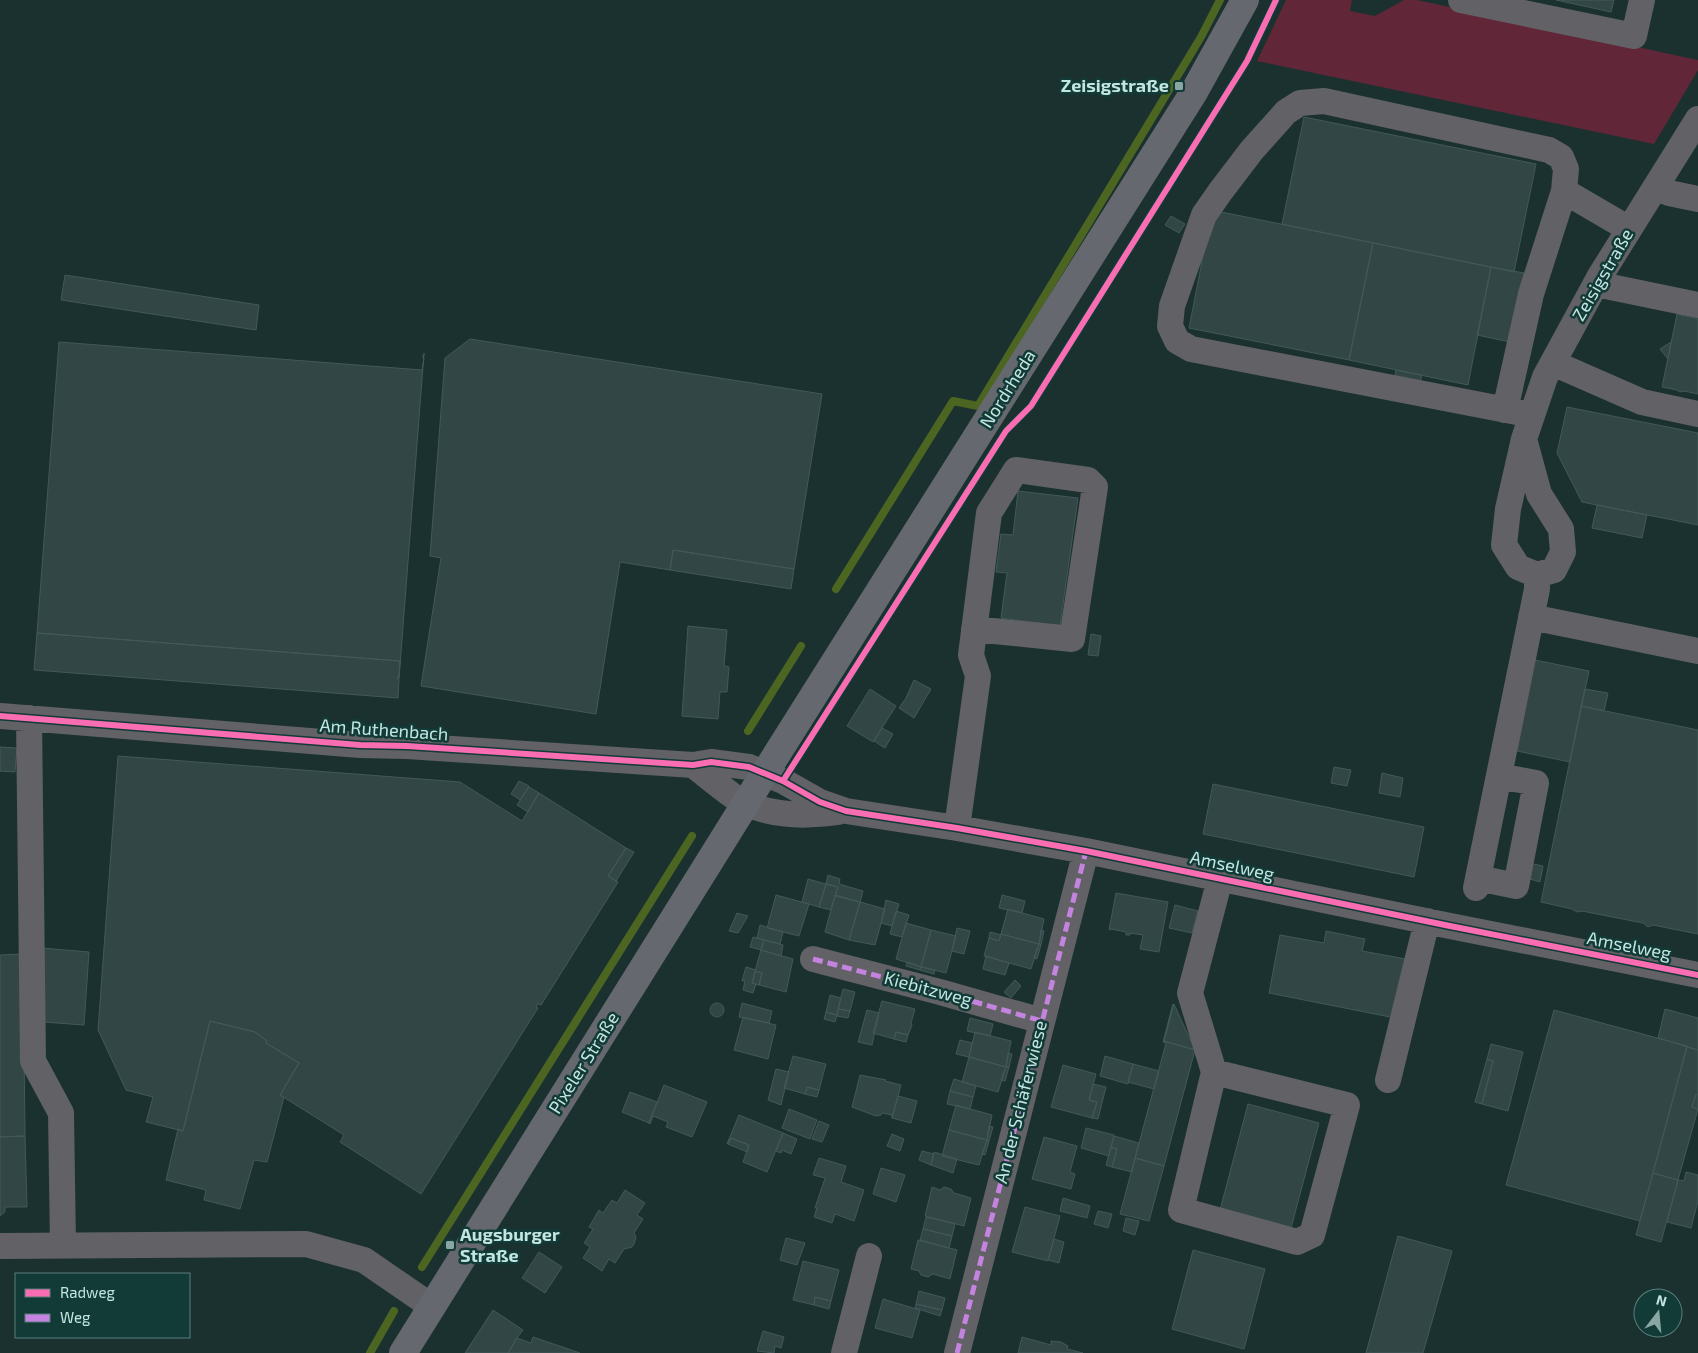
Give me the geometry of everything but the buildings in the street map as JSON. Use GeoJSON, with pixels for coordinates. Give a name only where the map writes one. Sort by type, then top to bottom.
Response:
{"type":"FeatureCollection","features":[{"type":"Feature","properties":{"kind":"main road","name":"Nordrheda"},"geometry":{"type":"LineString","coordinates":[[765,774],[1194,92],[1245,0]]}},
{"type":"Feature","properties":{"kind":"main road","name":"Pixeler Straße"},"geometry":{"type":"LineString","coordinates":[[403,1353],[765,774]]}},
{"type":"Feature","properties":{"kind":"street"},"geometry":{"type":"LineString","coordinates":[[1462,0],[1634,36],[1642,0]]}},
{"type":"Feature","properties":{"kind":"street"},"geometry":{"type":"LineString","coordinates":[[1498,776],[1536,784],[1516,886],[1477,883],[1498,776],[1537,589],[1537,575],[1554,570],[1562,552],[1561,529],[1539,494],[1528,427],[1505,410],[1191,350],[1177,341],[1170,326],[1172,306],[1204,215],[1252,150],[1286,112],[1300,102],[1324,101],[1549,150],[1561,157],[1566,169],[1564,191],[1531,294],[1505,410]]}},
{"type":"Feature","properties":{"kind":"street","name":"Zeisigstraße"},"geometry":{"type":"LineString","coordinates":[[1537,575],[1518,567],[1504,545],[1508,509],[1528,427],[1546,377],[1596,284],[1698,119]]}},
{"type":"Feature","properties":{"kind":"street"},"geometry":{"type":"LineString","coordinates":[[1657,186],[1669,193],[1698,198]]}},
{"type":"Feature","properties":{"kind":"street"},"geometry":{"type":"LineString","coordinates":[[1564,191],[1629,229]]}},
{"type":"Feature","properties":{"kind":"street"},"geometry":{"type":"LineString","coordinates":[[1596,284],[1698,305]]}},
{"type":"Feature","properties":{"kind":"street"},"geometry":{"type":"LineString","coordinates":[[1553,363],[1642,402],[1698,414]]}},
{"type":"Feature","properties":{"kind":"street"},"geometry":{"type":"LineString","coordinates":[[957,828],[978,676],[971,655],[974,629],[989,513],[1016,470],[1088,480],[1095,487],[1072,639],[974,629]]}},
{"type":"Feature","properties":{"kind":"street"},"geometry":{"type":"LineString","coordinates":[[1531,617],[1698,651]]}},
{"type":"Feature","properties":{"kind":"street","name":"Am Ruthenbach"},"geometry":{"type":"LineString","coordinates":[[0,716],[360,745],[407,746],[693,765],[711,762],[749,767],[765,774]]}},
{"type":"Feature","properties":{"kind":"street"},"geometry":{"type":"LineString","coordinates":[[29,718],[33,1061],[61,1113],[63,1245]]}},
{"type":"Feature","properties":{"kind":"street"},"geometry":{"type":"LineString","coordinates":[[693,765],[734,797],[746,803]]}},
{"type":"Feature","properties":{"kind":"street","name":"Amselweg"},"geometry":{"type":"LineString","coordinates":[[765,774],[783,781],[820,802],[846,811],[1086,851],[1698,975]]}},
{"type":"Feature","properties":{"kind":"street","name":"Amselweg"},"geometry":{"type":"LineString","coordinates":[[746,803],[765,811],[819,815],[846,811]]}},
{"type":"Feature","properties":{"kind":"street","name":"An der Schäferwiese"},"geometry":{"type":"LineString","coordinates":[[957,1353],[1086,851]]}},
{"type":"Feature","properties":{"kind":"street"},"geometry":{"type":"LineString","coordinates":[[1214,1072],[1347,1105],[1312,1235],[1297,1242],[1181,1210],[1214,1072],[1190,993],[1220,879]]}},
{"type":"Feature","properties":{"kind":"street"},"geometry":{"type":"LineString","coordinates":[[1388,1080],[1426,921]]}},
{"type":"Feature","properties":{"kind":"street","name":"Kiebitzweg"},"geometry":{"type":"LineString","coordinates":[[813,959],[1042,1021]]}},
{"type":"Feature","properties":{"kind":"street"},"geometry":{"type":"LineString","coordinates":[[0,1246],[306,1244],[364,1260],[431,1306]]}},
{"type":"Feature","properties":{"kind":"street"},"geometry":{"type":"LineString","coordinates":[[844,1353],[869,1256]]}},
{"type":"Feature","properties":{"kind":"shaded area"},"geometry":{"type":"Polygon","coordinates":[[[1286,0],[1352,0],[1350,11],[1375,16],[1404,0],[1417,0],[1698,60],[1698,70],[1654,144],[1257,61],[1286,0]]]}},
{"type":"Feature","properties":{"kind":"waterway"},"geometry":{"type":"LineString","coordinates":[[836,589],[953,401],[978,406],[1201,37],[1220,0]]}},
{"type":"Feature","properties":{"kind":"waterway"},"geometry":{"type":"LineString","coordinates":[[748,731],[801,646]]}},
{"type":"Feature","properties":{"kind":"waterway"},"geometry":{"type":"LineString","coordinates":[[422,1267],[692,836]]}},
{"type":"Feature","properties":{"kind":"waterway"},"geometry":{"type":"LineString","coordinates":[[370,1353],[394,1311]]}},
{"type":"Feature","properties":{"kind":"marked path"},"geometry":{"type":"LineString","coordinates":[[957,1353],[1086,851]]}},
{"type":"Feature","properties":{"kind":"marked path"},"geometry":{"type":"LineString","coordinates":[[813,959],[1042,1021]]}},
{"type":"Feature","properties":{"kind":"cycle path"},"geometry":{"type":"LineString","coordinates":[[783,781],[1006,431],[1031,406],[1247,61],[1276,0]]}},
{"type":"Feature","properties":{"kind":"cycle path"},"geometry":{"type":"LineString","coordinates":[[0,716],[360,745],[407,746],[693,765],[711,762],[749,767],[783,781],[820,802],[846,811],[1086,851],[1698,975]]}},
{"type":"Feature","properties":{"kind":"place","name":"Zeisigstraße"},"geometry":{"type":"Point","coordinates":[1179,86]}},
{"type":"Feature","properties":{"kind":"place","name":"Augsburger Straße"},"geometry":{"type":"Point","coordinates":[450,1245]}}]}
